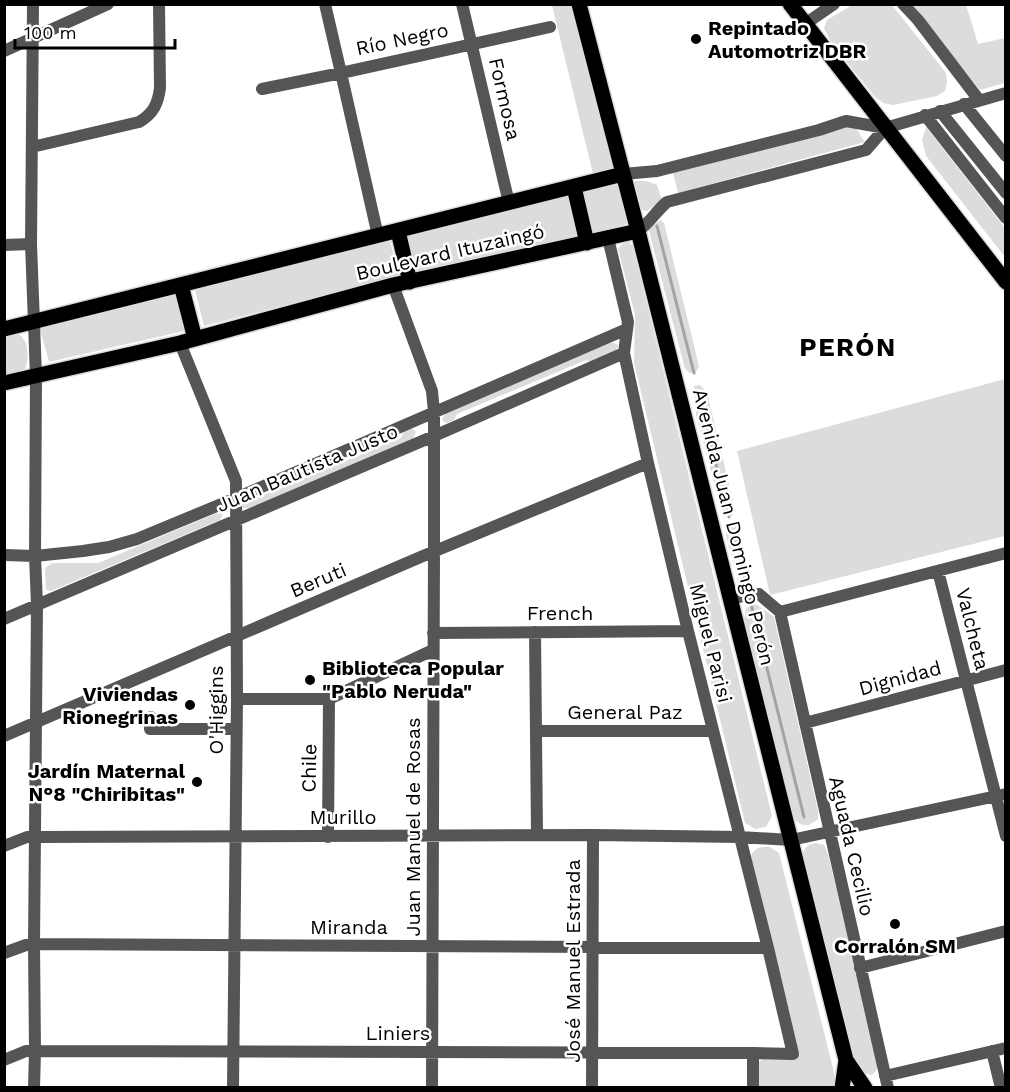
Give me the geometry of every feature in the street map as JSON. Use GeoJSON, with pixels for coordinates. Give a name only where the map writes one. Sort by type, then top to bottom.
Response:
{"type":"FeatureCollection","features":[{"type":"Feature","properties":{"kind":"main road","name":"Avenida Juan Domingo Perón"},"geometry":{"type":"LineString","coordinates":[[579,4],[846,1060],[864,1088]]}},
{"type":"Feature","properties":{"kind":"main road"},"geometry":{"type":"LineString","coordinates":[[790,4],[1005,282]]}},
{"type":"Feature","properties":{"kind":"main road","name":"Boulevard Ituzaingó"},"geometry":{"type":"LineString","coordinates":[[4,329],[623,174]]}},
{"type":"Feature","properties":{"kind":"main road"},"geometry":{"type":"LineString","coordinates":[[574,187],[588,243]]}},
{"type":"Feature","properties":{"kind":"main road"},"geometry":{"type":"LineString","coordinates":[[398,231],[410,282]]}},
{"type":"Feature","properties":{"kind":"main road","name":"Boulevard Ituzaingó"},"geometry":{"type":"LineString","coordinates":[[4,383],[187,341],[393,285],[638,231]]}},
{"type":"Feature","properties":{"kind":"main road"},"geometry":{"type":"LineString","coordinates":[[181,285],[187,341]]}},
{"type":"Feature","properties":{"kind":"main road","name":"Avenida Juan Domingo Perón"},"geometry":{"type":"LineString","coordinates":[[842,1088],[846,1060]]}},
{"type":"Feature","properties":{"kind":"street"},"geometry":{"type":"LineString","coordinates":[[33,4],[31,244],[36,376],[37,605],[34,1088]]}},
{"type":"Feature","properties":{"kind":"street"},"geometry":{"type":"LineString","coordinates":[[4,51],[108,4]]}},
{"type":"Feature","properties":{"kind":"street"},"geometry":{"type":"LineString","coordinates":[[32,147],[139,122],[155,108],[160,88],[159,4]]}},
{"type":"Feature","properties":{"kind":"street"},"geometry":{"type":"LineString","coordinates":[[325,4],[378,236]]}},
{"type":"Feature","properties":{"kind":"street","name":"Formosa"},"geometry":{"type":"LineString","coordinates":[[462,4],[509,203]]}},
{"type":"Feature","properties":{"kind":"street"},"geometry":{"type":"LineString","coordinates":[[805,24],[834,4]]}},
{"type":"Feature","properties":{"kind":"street"},"geometry":{"type":"LineString","coordinates":[[903,4],[918,20],[979,100]]}},
{"type":"Feature","properties":{"kind":"street","name":"Río Negro"},"geometry":{"type":"LineString","coordinates":[[262,89],[550,27]]}},
{"type":"Feature","properties":{"kind":"street","name":"Boulevard Ituzaingó"},"geometry":{"type":"LineString","coordinates":[[623,174],[657,171],[808,133],[846,121],[885,128],[1005,93]]}},
{"type":"Feature","properties":{"kind":"street"},"geometry":{"type":"LineString","coordinates":[[964,104],[1005,156]]}},
{"type":"Feature","properties":{"kind":"street"},"geometry":{"type":"LineString","coordinates":[[940,111],[1005,193]]}},
{"type":"Feature","properties":{"kind":"street"},"geometry":{"type":"LineString","coordinates":[[925,116],[1005,218]]}},
{"type":"Feature","properties":{"kind":"street"},"geometry":{"type":"LineString","coordinates":[[638,231],[648,224],[660,207],[667,202],[866,150],[885,128]]}},
{"type":"Feature","properties":{"kind":"street","name":"Miguel Parisi"},"geometry":{"type":"LineString","coordinates":[[608,238],[628,322],[624,353],[648,464],[793,1054]]}},
{"type":"Feature","properties":{"kind":"street"},"geometry":{"type":"LineString","coordinates":[[4,245],[31,244]]}},
{"type":"Feature","properties":{"kind":"street","name":"Juan Manuel de Rosas"},"geometry":{"type":"LineString","coordinates":[[393,285],[432,391],[434,412],[432,1088]]}},
{"type":"Feature","properties":{"kind":"street","name":"Juan Bautista Justo"},"geometry":{"type":"LineString","coordinates":[[4,555],[35,556],[109,547],[137,539],[627,329]]}},
{"type":"Feature","properties":{"kind":"street","name":"O'Higgins"},"geometry":{"type":"LineString","coordinates":[[187,341],[236,481],[237,699],[233,1088]]}},
{"type":"Feature","properties":{"kind":"street","name":"Juan Bautista Justo"},"geometry":{"type":"LineString","coordinates":[[4,619],[624,353]]}},
{"type":"Feature","properties":{"kind":"street","name":"Beruti"},"geometry":{"type":"LineString","coordinates":[[4,736],[434,552],[648,464]]}},
{"type":"Feature","properties":{"kind":"street"},"geometry":{"type":"LineString","coordinates":[[730,598],[759,594],[780,612],[1005,553]]}},
{"type":"Feature","properties":{"kind":"street","name":"Valcheta"},"geometry":{"type":"LineString","coordinates":[[938,571],[966,680],[1000,795],[1005,836]]}},
{"type":"Feature","properties":{"kind":"street","name":"Aguada Cecilio"},"geometry":{"type":"LineString","coordinates":[[780,612],[887,1082]]}},
{"type":"Feature","properties":{"kind":"street","name":"French"},"geometry":{"type":"LineString","coordinates":[[433,633],[688,631]]}},
{"type":"Feature","properties":{"kind":"street"},"geometry":{"type":"LineString","coordinates":[[535,632],[537,835]]}},
{"type":"Feature","properties":{"kind":"street"},"geometry":{"type":"LineString","coordinates":[[237,699],[329,699],[433,650]]}},
{"type":"Feature","properties":{"kind":"street","name":"Dignidad"},"geometry":{"type":"LineString","coordinates":[[805,723],[1005,670]]}},
{"type":"Feature","properties":{"kind":"street","name":"Chile"},"geometry":{"type":"LineString","coordinates":[[328,837],[329,699]]}},
{"type":"Feature","properties":{"kind":"street"},"geometry":{"type":"LineString","coordinates":[[151,717],[150,729],[236,729]]}},
{"type":"Feature","properties":{"kind":"street","name":"General Paz"},"geometry":{"type":"LineString","coordinates":[[537,731],[713,731]]}},
{"type":"Feature","properties":{"kind":"street","name":"Murillo"},"geometry":{"type":"LineString","coordinates":[[4,846],[27,837],[592,835],[791,840],[1000,795]]}},
{"type":"Feature","properties":{"kind":"street","name":"José Manuel Estrada"},"geometry":{"type":"LineString","coordinates":[[592,835],[592,1088]]}},
{"type":"Feature","properties":{"kind":"street"},"geometry":{"type":"LineString","coordinates":[[860,968],[1005,931]]}},
{"type":"Feature","properties":{"kind":"street","name":"Miranda"},"geometry":{"type":"LineString","coordinates":[[4,953],[34,944],[768,948]]}},
{"type":"Feature","properties":{"kind":"street"},"geometry":{"type":"LineString","coordinates":[[887,1082],[1005,1048]]}},
{"type":"Feature","properties":{"kind":"street","name":"Liniers"},"geometry":{"type":"LineString","coordinates":[[4,1060],[35,1051],[793,1054]]}},
{"type":"Feature","properties":{"kind":"street"},"geometry":{"type":"LineString","coordinates":[[992,1051],[1001,1088]]}},
{"type":"Feature","properties":{"kind":"street"},"geometry":{"type":"LineString","coordinates":[[753,1053],[753,1088]]}},
{"type":"Feature","properties":{"kind":"shaded area"},"geometry":{"type":"Polygon","coordinates":[[[552,5],[573,5],[613,169],[593,174],[552,5]]]}},
{"type":"Feature","properties":{"kind":"shaded area"},"geometry":{"type":"Polygon","coordinates":[[[852,5],[892,5],[946,73],[945,91],[937,96],[893,105],[883,103],[874,96],[831,42],[824,28],[827,20],[852,5]]]}},
{"type":"Feature","properties":{"kind":"shaded area"},"geometry":{"type":"Polygon","coordinates":[[[909,5],[966,5],[978,44],[1005,38],[1005,83],[980,90],[909,5]]]}},
{"type":"Feature","properties":{"kind":"shaded area"},"geometry":{"type":"Polygon","coordinates":[[[854,125],[865,142],[678,193],[673,173],[854,125]]]}},
{"type":"Feature","properties":{"kind":"shaded area"},"geometry":{"type":"Polygon","coordinates":[[[926,127],[1005,228],[1005,257],[926,156],[922,140],[926,127]]]}},
{"type":"Feature","properties":{"kind":"shaded area"},"geometry":{"type":"Polygon","coordinates":[[[634,181],[647,181],[657,185],[662,200],[647,211],[642,210],[634,181]]]}},
{"type":"Feature","properties":{"kind":"shaded area"},"geometry":{"type":"Polygon","coordinates":[[[617,184],[627,224],[593,233],[583,193],[617,184]]]}},
{"type":"Feature","properties":{"kind":"shaded area"},"geometry":{"type":"Polygon","coordinates":[[[568,195],[579,236],[416,272],[406,237],[568,195]]]}},
{"type":"Feature","properties":{"kind":"shaded area"},"geometry":{"type":"Polygon","coordinates":[[[661,220],[664,223],[699,366],[696,372],[690,373],[685,369],[649,231],[649,228],[661,220]]]}},
{"type":"Feature","properties":{"kind":"shaded area"},"geometry":{"type":"Polygon","coordinates":[[[390,241],[399,276],[204,326],[195,290],[390,241]]]}},
{"type":"Feature","properties":{"kind":"shaded area"},"geometry":{"type":"Polygon","coordinates":[[[629,242],[633,247],[772,816],[766,827],[755,829],[745,823],[634,363],[635,315],[618,249],[622,244],[629,242]]]}},
{"type":"Feature","properties":{"kind":"shaded area"},"geometry":{"type":"Polygon","coordinates":[[[175,295],[184,331],[49,362],[39,326],[175,295]]]}},
{"type":"Feature","properties":{"kind":"shaded area"},"geometry":{"type":"Polygon","coordinates":[[[17,333],[26,343],[28,356],[26,365],[21,372],[4,377],[4,336],[17,333]]]}},
{"type":"Feature","properties":{"kind":"shaded area"},"geometry":{"type":"Polygon","coordinates":[[[610,343],[618,345],[613,353],[591,362],[586,360],[457,414],[454,420],[446,423],[442,420],[446,412],[610,343]]]}},
{"type":"Feature","properties":{"kind":"shaded area"},"geometry":{"type":"Polygon","coordinates":[[[1005,379],[1005,536],[770,595],[737,451],[1005,379]]]}},
{"type":"Feature","properties":{"kind":"shaded area"},"geometry":{"type":"Polygon","coordinates":[[[700,385],[707,392],[735,510],[732,516],[725,515],[721,509],[696,415],[694,386],[700,385]]]}},
{"type":"Feature","properties":{"kind":"shaded area"},"geometry":{"type":"Polygon","coordinates":[[[412,428],[416,432],[413,439],[249,508],[241,506],[241,502],[249,497],[254,499],[401,438],[404,431],[412,428]]]}},
{"type":"Feature","properties":{"kind":"shaded area"},"geometry":{"type":"Polygon","coordinates":[[[217,513],[223,514],[220,520],[51,591],[46,590],[45,570],[53,563],[98,563],[217,513]]]}},
{"type":"Feature","properties":{"kind":"shaded area"},"geometry":{"type":"Polygon","coordinates":[[[737,525],[753,591],[743,592],[739,585],[726,535],[728,527],[737,525]]]}},
{"type":"Feature","properties":{"kind":"shaded area"},"geometry":{"type":"Polygon","coordinates":[[[756,604],[774,617],[818,811],[818,819],[808,825],[802,825],[793,818],[744,622],[746,608],[756,604]]]}},
{"type":"Feature","properties":{"kind":"shaded area"},"geometry":{"type":"Polygon","coordinates":[[[816,843],[824,845],[828,854],[878,1065],[872,1075],[862,1071],[853,1057],[802,855],[807,846],[816,843]]]}},
{"type":"Feature","properties":{"kind":"shaded area"},"geometry":{"type":"Polygon","coordinates":[[[762,847],[770,847],[779,853],[836,1087],[757,1087],[759,1062],[762,1059],[795,1059],[751,858],[754,851],[762,847]]]}},
{"type":"Feature","properties":{"kind":"waterway"},"geometry":{"type":"LineString","coordinates":[[657,226],[694,373]]}},
{"type":"Feature","properties":{"kind":"waterway"},"geometry":{"type":"LineString","coordinates":[[698,391],[729,517]]}},
{"type":"Feature","properties":{"kind":"waterway"},"geometry":{"type":"LineString","coordinates":[[734,534],[747,587]]}},
{"type":"Feature","properties":{"kind":"waterway"},"geometry":{"type":"LineString","coordinates":[[751,604],[804,817]]}},
{"type":"Feature","properties":{"kind":"place","name":"Repintado Automotriz DBR"},"geometry":{"type":"Point","coordinates":[696,39]}},
{"type":"Feature","properties":{"kind":"place","name":"Biblioteca Popular \"Pablo Neruda\""},"geometry":{"type":"Point","coordinates":[310,680]}},
{"type":"Feature","properties":{"kind":"place","name":"Viviendas Rionegrinas"},"geometry":{"type":"Point","coordinates":[190,705]}},
{"type":"Feature","properties":{"kind":"place","name":"Jardín Maternal N°8 \"Chiribitas\""},"geometry":{"type":"Point","coordinates":[197,782]}},
{"type":"Feature","properties":{"kind":"place","name":"Corralón SM"},"geometry":{"type":"Point","coordinates":[895,924]}},
{"type":"Feature","properties":{"kind":"district","name":"PERÓN"},"geometry":{"type":"Point","coordinates":[848,347]}}]}
